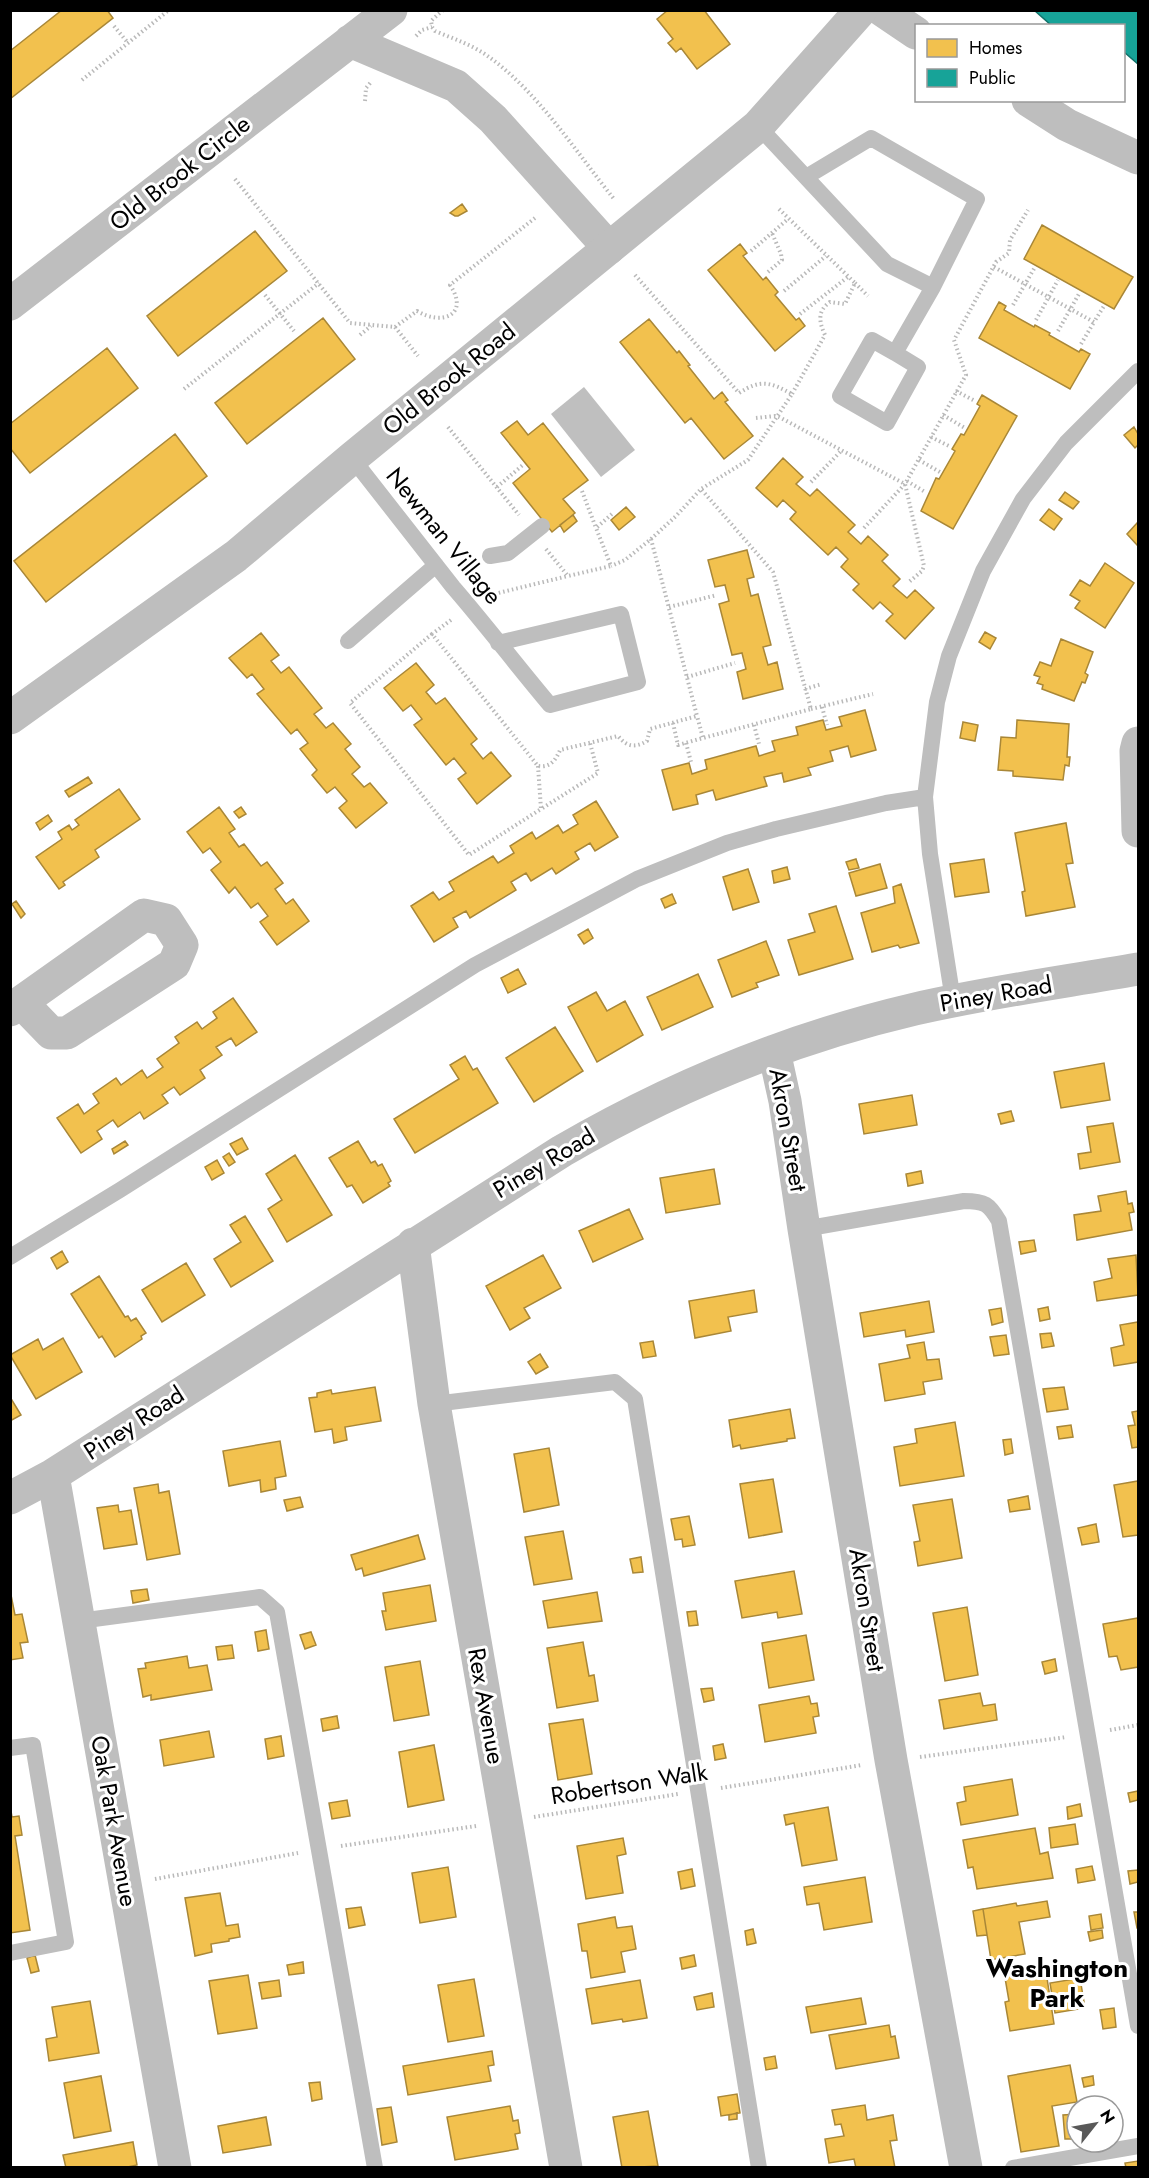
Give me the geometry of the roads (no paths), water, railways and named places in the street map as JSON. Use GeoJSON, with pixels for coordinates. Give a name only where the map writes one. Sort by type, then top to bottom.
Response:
{"type":"FeatureCollection","features":[{"type":"Feature","properties":{"kind":"street","name":"Old Brook Circle"},"geometry":{"type":"LineString","coordinates":[[10,304],[391,10]]}},
{"type":"Feature","properties":{"kind":"street","name":"Old Brook Road"},"geometry":{"type":"LineString","coordinates":[[10,718],[236,556],[352,458],[758,126],[861,10]]}},
{"type":"Feature","properties":{"kind":"street"},"geometry":{"type":"LineString","coordinates":[[882,10],[915,32]]}},
{"type":"Feature","properties":{"kind":"street"},"geometry":{"type":"LineString","coordinates":[[350,41],[456,86],[493,119],[609,248]]}},
{"type":"Feature","properties":{"kind":"street"},"geometry":{"type":"LineString","coordinates":[[1031,102],[1067,125],[1138,158]]}},
{"type":"Feature","properties":{"kind":"street"},"geometry":{"type":"LineString","coordinates":[[1138,743],[1136,751],[1138,831]]}},
{"type":"Feature","properties":{"kind":"street","name":"Piney Road"},"geometry":{"type":"LineString","coordinates":[[10,1498],[53,1475],[413,1244],[613,1121],[709,1076],[774,1051],[874,1019],[953,1000],[1138,969]]}},
{"type":"Feature","properties":{"kind":"street","name":"Akron Street"},"geometry":{"type":"LineString","coordinates":[[774,1051],[785,1101],[891,1760],[966,2168]]}},
{"type":"Feature","properties":{"kind":"street","name":"Rex Avenue"},"geometry":{"type":"LineString","coordinates":[[413,1244],[434,1404],[566,2168]]}},
{"type":"Feature","properties":{"kind":"street","name":"Oak Park Avenue"},"geometry":{"type":"LineString","coordinates":[[53,1475],[175,2168]]}},
{"type":"Feature","properties":{"kind":"lane"},"geometry":{"type":"LineString","coordinates":[[758,126],[887,264],[933,287]]}},
{"type":"Feature","properties":{"kind":"lane"},"geometry":{"type":"LineString","coordinates":[[806,177],[871,138],[977,199],[933,287],[895,353]]}},
{"type":"Feature","properties":{"kind":"lane"},"geometry":{"type":"LineString","coordinates":[[872,340],[895,353],[918,367],[887,423],[840,396],[872,340]]}},
{"type":"Feature","properties":{"kind":"lane"},"geometry":{"type":"LineString","coordinates":[[953,1000],[930,854],[925,797],[937,702],[946,667],[983,571],[1023,499],[1066,443],[1138,371]]}},
{"type":"Feature","properties":{"kind":"lane","name":"Newman Village"},"geometry":{"type":"LineString","coordinates":[[352,458],[498,643],[550,705],[638,681],[621,614],[498,643]]}},
{"type":"Feature","properties":{"kind":"lane"},"geometry":{"type":"LineString","coordinates":[[490,556],[508,553],[542,526]]}},
{"type":"Feature","properties":{"kind":"lane"},"geometry":{"type":"LineString","coordinates":[[348,641],[436,565]]}},
{"type":"Feature","properties":{"kind":"lane"},"geometry":{"type":"LineString","coordinates":[[10,1257],[475,965],[637,879],[727,843],[776,829],[925,797]]}},
{"type":"Feature","properties":{"kind":"lane"},"geometry":{"type":"LineString","coordinates":[[804,1229],[964,1201],[980,1201],[986,1204],[999,1221],[1138,2026]]}},
{"type":"Feature","properties":{"kind":"lane"},"geometry":{"type":"LineString","coordinates":[[434,1404],[615,1382],[635,1399],[759,2168]]}},
{"type":"Feature","properties":{"kind":"lane"},"geometry":{"type":"LineString","coordinates":[[79,1621],[260,1597],[277,1612],[375,2168]]}},
{"type":"Feature","properties":{"kind":"lane"},"geometry":{"type":"LineString","coordinates":[[10,1748],[33,1745],[66,1942],[10,1953]]}},
{"type":"Feature","properties":{"kind":"lane"},"geometry":{"type":"LineString","coordinates":[[1013,2168],[1138,2146]]}},
{"type":"Feature","properties":{"kind":"district","name":"Washington Park"},"geometry":{"type":"Point","coordinates":[1057,1983]}}]}
